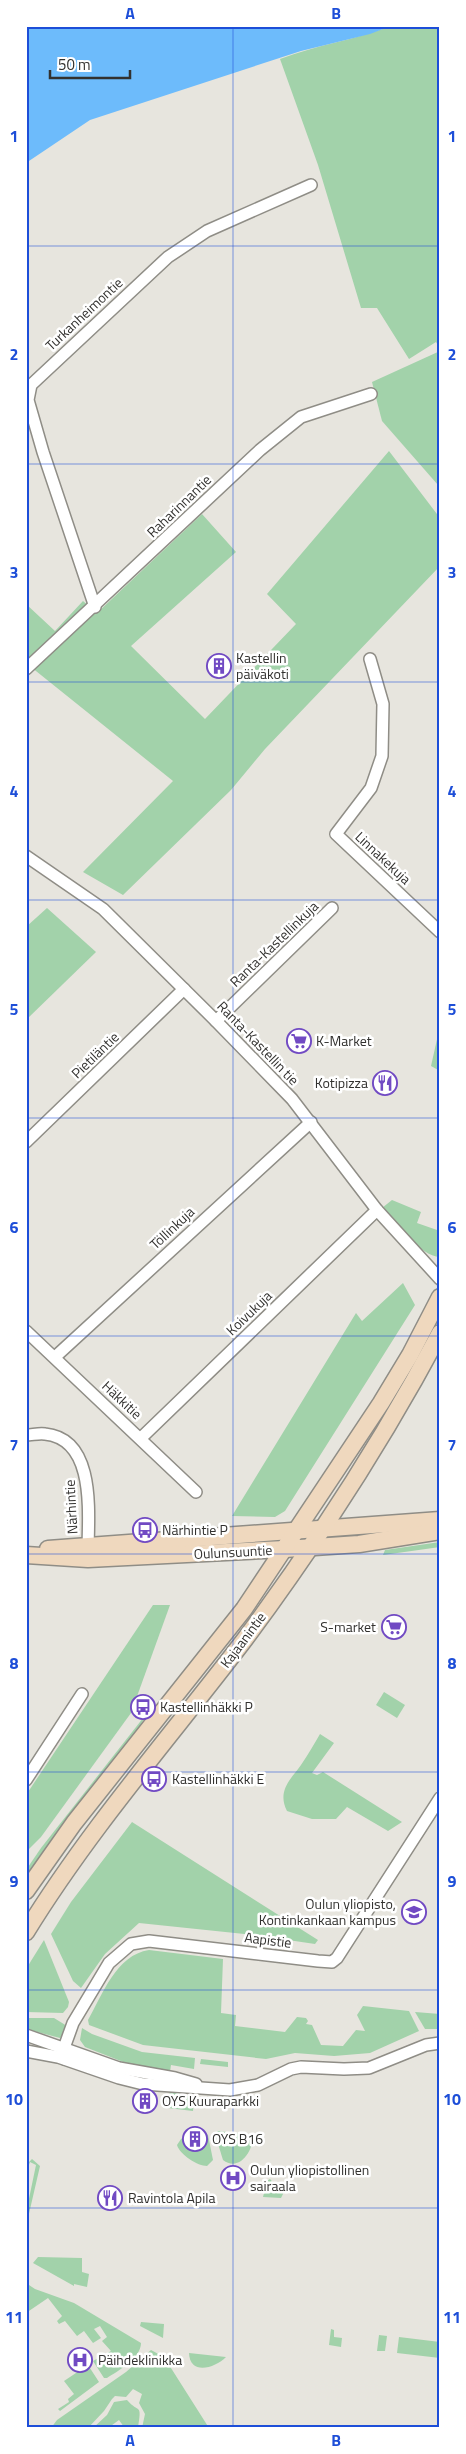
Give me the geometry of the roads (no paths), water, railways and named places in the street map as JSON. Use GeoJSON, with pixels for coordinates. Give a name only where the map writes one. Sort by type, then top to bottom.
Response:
{"type":"FeatureCollection","features":[{"type":"Feature","properties":{"kind":"main road","name":"Kajaanintie"},"geometry":{"type":"LineString","coordinates":[[26,1891],[74,1823],[244,1609],[382,1403],[410,1355],[440,1296]]}},
{"type":"Feature","properties":{"kind":"main road","name":"Kajaanintie"},"geometry":{"type":"LineString","coordinates":[[26,1932],[82,1846],[245,1638],[310,1547],[407,1395],[440,1333]]}},
{"type":"Feature","properties":{"kind":"main road","name":"Oulunsuuntie"},"geometry":{"type":"LineString","coordinates":[[26,1555],[88,1552],[323,1528],[440,1520]]}},
{"type":"Feature","properties":{"kind":"main road","name":"Oulunsuuntie"},"geometry":{"type":"LineString","coordinates":[[26,1551],[285,1549],[359,1544],[440,1532]]}},
{"type":"Feature","properties":{"kind":"street","name":"Turkanheimontie"},"geometry":{"type":"LineString","coordinates":[[95,606],[43,452],[28,400],[31,385],[168,257],[207,231],[311,186]]}},
{"type":"Feature","properties":{"kind":"street","name":"Raharinnantie"},"geometry":{"type":"LineString","coordinates":[[26,669],[260,450],[301,417],[371,394]]}},
{"type":"Feature","properties":{"kind":"street","name":"Linnakekuja"},"geometry":{"type":"LineString","coordinates":[[370,659],[384,704],[382,756],[371,788],[336,834],[440,932]]}},
{"type":"Feature","properties":{"kind":"street","name":"Ranta-Kastellin tie"},"geometry":{"type":"LineString","coordinates":[[26,856],[103,909],[292,1098],[377,1210],[440,1279]]}},
{"type":"Feature","properties":{"kind":"street","name":"Ranta-Kastellinkuja"},"geometry":{"type":"LineString","coordinates":[[216,1021],[332,908]]}},
{"type":"Feature","properties":{"kind":"street","name":"Pietiläntie"},"geometry":{"type":"LineString","coordinates":[[26,1142],[184,990]]}},
{"type":"Feature","properties":{"kind":"street","name":"Töllinkuja"},"geometry":{"type":"LineString","coordinates":[[54,1357],[311,1122]]}},
{"type":"Feature","properties":{"kind":"street","name":"Koivukuja"},"geometry":{"type":"LineString","coordinates":[[141,1438],[377,1210]]}},
{"type":"Feature","properties":{"kind":"street","name":"Häkkitie"},"geometry":{"type":"LineString","coordinates":[[26,1330],[196,1492]]}},
{"type":"Feature","properties":{"kind":"street","name":"Närhintie"},"geometry":{"type":"LineString","coordinates":[[26,1435],[47,1434],[67,1442],[81,1460],[87,1480],[88,1552]]}},
{"type":"Feature","properties":{"kind":"street"},"geometry":{"type":"LineString","coordinates":[[26,1780],[82,1694]]}},
{"type":"Feature","properties":{"kind":"street","name":"Aapistie"},"geometry":{"type":"LineString","coordinates":[[62,2055],[72,2022],[109,1963],[131,1944],[149,1941],[332,1962],[341,1952],[440,1798]]}},
{"type":"Feature","properties":{"kind":"street"},"geometry":{"type":"LineString","coordinates":[[26,2036],[62,2055],[119,2078],[143,2084],[175,2088],[240,2090],[301,2067],[369,2068],[426,2045],[440,2043]]}},
{"type":"Feature","properties":{"kind":"street"},"geometry":{"type":"LineString","coordinates":[[26,2050],[62,2055]]}},
{"type":"Feature","properties":{"kind":"water"},"geometry":{"type":"Polygon","coordinates":[[[26,26],[391,26],[370,34],[301,51],[90,120],[26,163],[26,26]]]}},
{"type":"Feature","properties":{"kind":"place","name":"Kastellin päiväkoti"},"geometry":{"type":"Point","coordinates":[219,666]}},
{"type":"Feature","properties":{"kind":"place","name":"K-Market"},"geometry":{"type":"Point","coordinates":[299,1041]}},
{"type":"Feature","properties":{"kind":"place","name":"Kotipizza"},"geometry":{"type":"Point","coordinates":[385,1083]}},
{"type":"Feature","properties":{"kind":"place","name":"Närhintie P"},"geometry":{"type":"Point","coordinates":[145,1530]}},
{"type":"Feature","properties":{"kind":"place","name":"S-market"},"geometry":{"type":"Point","coordinates":[394,1627]}},
{"type":"Feature","properties":{"kind":"place","name":"Kastellinhäkki P"},"geometry":{"type":"Point","coordinates":[143,1707]}},
{"type":"Feature","properties":{"kind":"place","name":"Kastellinhäkki E"},"geometry":{"type":"Point","coordinates":[154,1779]}},
{"type":"Feature","properties":{"kind":"place","name":"Oulun yliopisto, Kontinkankaan kampus"},"geometry":{"type":"Point","coordinates":[414,1912]}},
{"type":"Feature","properties":{"kind":"place","name":"OYS Kuuraparkki"},"geometry":{"type":"Point","coordinates":[145,2101]}},
{"type":"Feature","properties":{"kind":"place","name":"OYS B16"},"geometry":{"type":"Point","coordinates":[195,2139]}},
{"type":"Feature","properties":{"kind":"place","name":"Oulun yliopistollinen sairaala"},"geometry":{"type":"Point","coordinates":[233,2178]}},
{"type":"Feature","properties":{"kind":"place","name":"Ravintola Apila"},"geometry":{"type":"Point","coordinates":[110,2198]}},
{"type":"Feature","properties":{"kind":"place","name":"Päihdeklinikka"},"geometry":{"type":"Point","coordinates":[80,2360]}}]}
